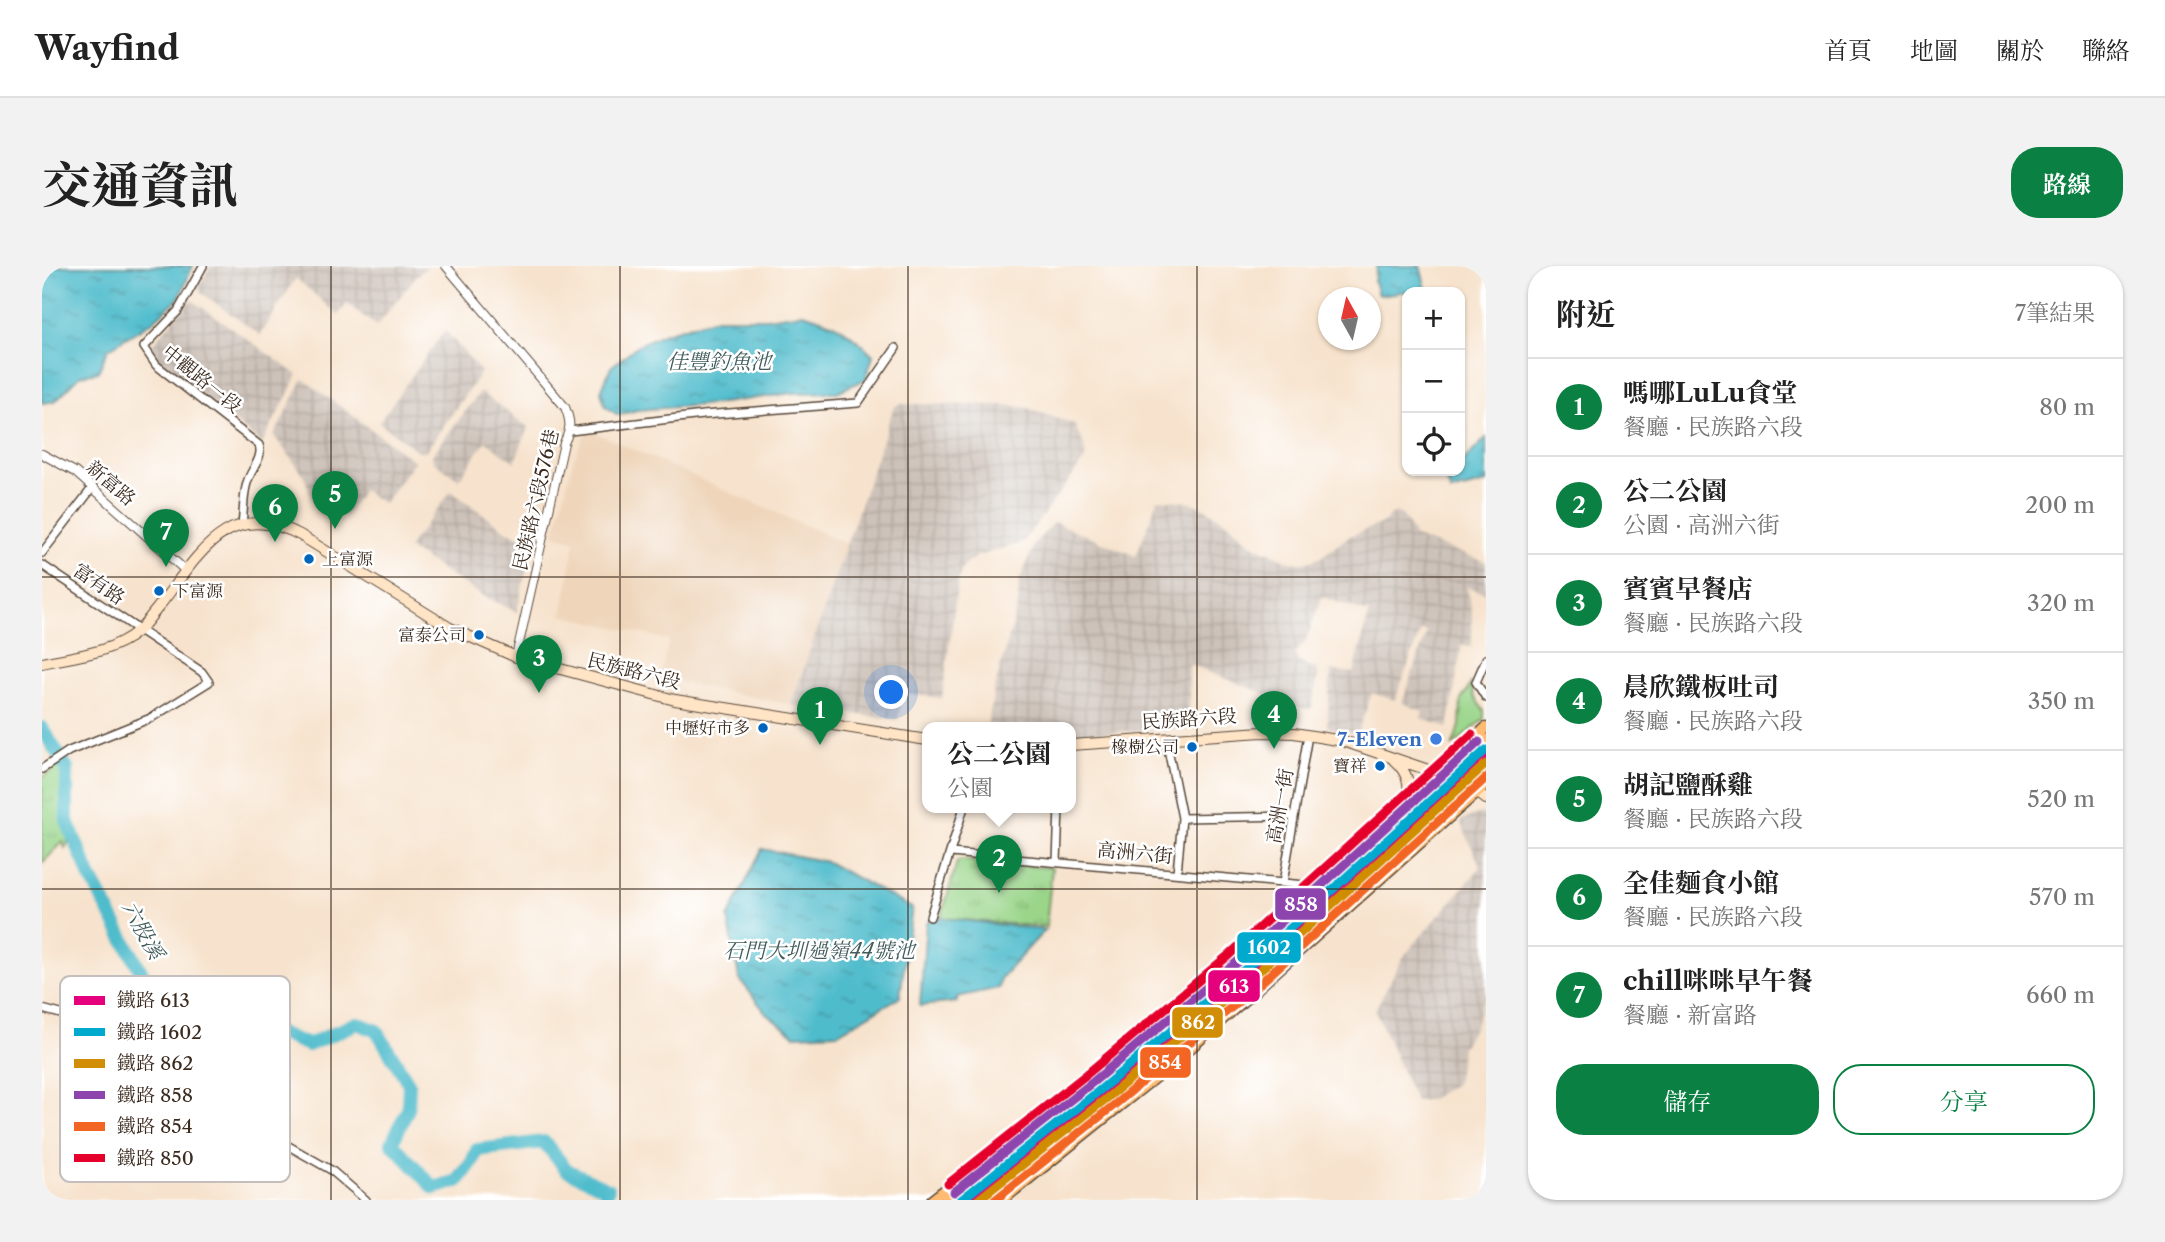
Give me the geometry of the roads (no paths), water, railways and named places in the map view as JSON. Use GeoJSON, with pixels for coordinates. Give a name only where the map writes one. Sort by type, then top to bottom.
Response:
{"type":"FeatureCollection","features":[{"type":"Feature","properties":{"kind":"main road"},"geometry":{"type":"LineString","coordinates":[[42,663],[112,647],[139,630],[211,542],[225,531],[242,524]]}},
{"type":"Feature","properties":{"kind":"main road","name":"民族路六段"},"geometry":{"type":"LineString","coordinates":[[242,524],[276,524],[289,529],[450,628],[516,657],[675,700],[922,739]]}},
{"type":"Feature","properties":{"kind":"main road"},"geometry":{"type":"LineString","coordinates":[[947,1200],[1123,1060],[1319,896],[1486,728]]}},
{"type":"Feature","properties":{"kind":"main road","name":"民族路六段"},"geometry":{"type":"LineString","coordinates":[[1076,745],[1262,732],[1308,735],[1343,741],[1481,789]]}},
{"type":"Feature","properties":{"kind":"main road"},"geometry":{"type":"LineString","coordinates":[[932,1200],[1152,1024],[1316,886],[1407,800],[1486,739]]}},
{"type":"Feature","properties":{"kind":"main road"},"geometry":{"type":"LineString","coordinates":[[1391,758],[1406,775],[1409,789],[1407,800]]}},
{"type":"Feature","properties":{"kind":"main road"},"geometry":{"type":"LineString","coordinates":[[1002,1200],[1157,1076],[1481,789],[1486,769]]}},
{"type":"Feature","properties":{"kind":"main road"},"geometry":{"type":"LineString","coordinates":[[985,1200],[1178,1045],[1481,789]]}},
{"type":"Feature","properties":{"kind":"main road"},"geometry":{"type":"LineString","coordinates":[[1123,1060],[1152,1024]]}},
{"type":"Feature","properties":{"kind":"main road"},"geometry":{"type":"LineString","coordinates":[[1157,1076],[1178,1045]]}},
{"type":"Feature","properties":{"kind":"street","name":"中觀路一段"},"geometry":{"type":"LineString","coordinates":[[203,266],[178,312],[144,348],[156,365],[259,445],[259,457],[246,483],[242,524]]}},
{"type":"Feature","properties":{"kind":"street","name":"民族路六段576巷"},"geometry":{"type":"LineString","coordinates":[[446,266],[565,407],[570,420],[570,431],[564,443],[516,657]]}},
{"type":"Feature","properties":{"kind":"street"},"geometry":{"type":"LineString","coordinates":[[570,431],[703,415],[858,403],[896,348]]}},
{"type":"Feature","properties":{"kind":"street","name":"新富路"},"geometry":{"type":"LineString","coordinates":[[42,454],[75,472],[186,571]]}},
{"type":"Feature","properties":{"kind":"street"},"geometry":{"type":"LineString","coordinates":[[42,553],[93,487]]}},
{"type":"Feature","properties":{"kind":"street","name":"富有路"},"geometry":{"type":"LineString","coordinates":[[42,565],[202,672],[209,682],[151,718],[69,751],[42,769]]}},
{"type":"Feature","properties":{"kind":"street"},"geometry":{"type":"LineString","coordinates":[[1486,659],[1476,682],[1486,698]]}},
{"type":"Feature","properties":{"kind":"street","name":"高洲一街"},"geometry":{"type":"LineString","coordinates":[[1283,883],[1308,735]]}},
{"type":"Feature","properties":{"kind":"street"},"geometry":{"type":"LineString","coordinates":[[1166,739],[1182,818],[1177,873]]}},
{"type":"Feature","properties":{"kind":"street"},"geometry":{"type":"LineString","coordinates":[[930,917],[962,813]]}},
{"type":"Feature","properties":{"kind":"street"},"geometry":{"type":"LineString","coordinates":[[1057,862],[1059,813]]}},
{"type":"Feature","properties":{"kind":"street"},"geometry":{"type":"LineString","coordinates":[[1182,818],[1293,816]]}},
{"type":"Feature","properties":{"kind":"street","name":"高洲六街"},"geometry":{"type":"LineString","coordinates":[[951,853],[1316,886]]}},
{"type":"Feature","properties":{"kind":"street"},"geometry":{"type":"LineString","coordinates":[[42,1009],[60,1014]]}},
{"type":"Feature","properties":{"kind":"street"},"geometry":{"type":"LineString","coordinates":[[290,1147],[331,1170],[366,1200]]}},
{"type":"Feature","properties":{"kind":"water"},"geometry":{"type":"Polygon","coordinates":[[[42,266],[193,266],[179,298],[153,321],[108,349],[98,372],[81,375],[55,401],[42,403],[42,266]]]}},
{"type":"Feature","properties":{"kind":"water"},"geometry":{"type":"Polygon","coordinates":[[[1377,266],[1420,266],[1425,287],[1402,287],[1402,292],[1381,295],[1381,287],[1376,287],[1377,266]]]}},
{"type":"Feature","properties":{"kind":"water","name":"佳豐釣魚池"},"geometry":{"type":"Polygon","coordinates":[[[802,313],[841,328],[873,355],[866,379],[837,392],[792,393],[715,404],[637,410],[618,415],[605,406],[601,391],[611,367],[638,345],[665,333],[716,318],[766,318],[802,313]]]}},
{"type":"Feature","properties":{"kind":"water"},"geometry":{"type":"Polygon","coordinates":[[[1486,438],[1486,483],[1451,492],[1446,479],[1449,476],[1465,476],[1465,460],[1486,438]]]}},
{"type":"Feature","properties":{"kind":"water","name":"石門大圳過嶺44號池"},"geometry":{"type":"Polygon","coordinates":[[[762,849],[827,862],[912,908],[900,997],[838,1033],[795,1035],[766,1013],[739,978],[728,918],[762,849]]]}},
{"type":"Feature","properties":{"kind":"water","name":"石門大圳過嶺44號池"},"geometry":{"type":"Polygon","coordinates":[[[935,917],[1045,930],[1000,979],[999,988],[957,997],[957,1002],[920,1006],[926,923],[935,917]]]}},
{"type":"Feature","properties":{"kind":"waterway","name":"六股溪"},"geometry":{"type":"LineString","coordinates":[[42,728],[67,769],[67,821],[90,876],[144,976]]}},
{"type":"Feature","properties":{"kind":"waterway","name":"六股溪"},"geometry":{"type":"LineString","coordinates":[[290,1038],[308,1045],[357,1023],[377,1031],[409,1084],[408,1109],[392,1143],[434,1188],[458,1181],[477,1150],[544,1142],[567,1170],[608,1189],[604,1200]]}},
{"type":"Feature","properties":{"kind":"rail line","name":"850"},"geometry":{"type":"LineString","coordinates":[[948,1184],[1087,1074],[1229,955],[1472,734]]}},
{"type":"Feature","properties":{"kind":"rail line","name":"858"},"geometry":{"type":"LineString","coordinates":[[954,1192],[1093,1082],[1236,963],[1479,742]]}},
{"type":"Feature","properties":{"kind":"rail line","name":"1602"},"geometry":{"type":"LineString","coordinates":[[961,1200],[1100,1090],[1243,971],[1486,750]]}},
{"type":"Feature","properties":{"kind":"rail line","name":"613"},"geometry":{"type":"LineString","coordinates":[[970,1200],[1103,1095],[1247,975],[1486,758]]}},
{"type":"Feature","properties":{"kind":"rail line","name":"862"},"geometry":{"type":"LineString","coordinates":[[978,1200],[1107,1098],[1250,979],[1486,764]]}},
{"type":"Feature","properties":{"kind":"rail line","name":"854"},"geometry":{"type":"LineString","coordinates":[[995,1200],[1256,987],[1486,778]]}},
{"type":"Feature","properties":{"kind":"place","name":"胡記鹽酥雞"},"geometry":{"type":"Point","coordinates":[335,529]}},
{"type":"Feature","properties":{"kind":"place","name":"全佳麵食小館"},"geometry":{"type":"Point","coordinates":[275,542]}},
{"type":"Feature","properties":{"kind":"place","name":"上富源"},"geometry":{"type":"Point","coordinates":[309,559]}},
{"type":"Feature","properties":{"kind":"place","name":"chill咪咪早午餐"},"geometry":{"type":"Point","coordinates":[166,567]}},
{"type":"Feature","properties":{"kind":"place","name":"下富源"},"geometry":{"type":"Point","coordinates":[159,591]}},
{"type":"Feature","properties":{"kind":"place","name":"富泰公司"},"geometry":{"type":"Point","coordinates":[479,635]}},
{"type":"Feature","properties":{"kind":"place","name":"賓賓早餐店"},"geometry":{"type":"Point","coordinates":[539,693]}},
{"type":"Feature","properties":{"kind":"place","name":"中壢好市多"},"geometry":{"type":"Point","coordinates":[763,728]}},
{"type":"Feature","properties":{"kind":"place","name":"7-Eleven"},"geometry":{"type":"Point","coordinates":[1436,739]}},
{"type":"Feature","properties":{"kind":"place","name":"嗎哪LuLu食堂"},"geometry":{"type":"Point","coordinates":[820,745]}},
{"type":"Feature","properties":{"kind":"place","name":"橡樹公司"},"geometry":{"type":"Point","coordinates":[1192,747]}},
{"type":"Feature","properties":{"kind":"place","name":"晨欣鐵板吐司"},"geometry":{"type":"Point","coordinates":[1274,749]}},
{"type":"Feature","properties":{"kind":"place","name":"寶祥"},"geometry":{"type":"Point","coordinates":[1380,766]}},
{"type":"Feature","properties":{"kind":"place","name":"公二公園"},"geometry":{"type":"Point","coordinates":[999,893]}}]}
